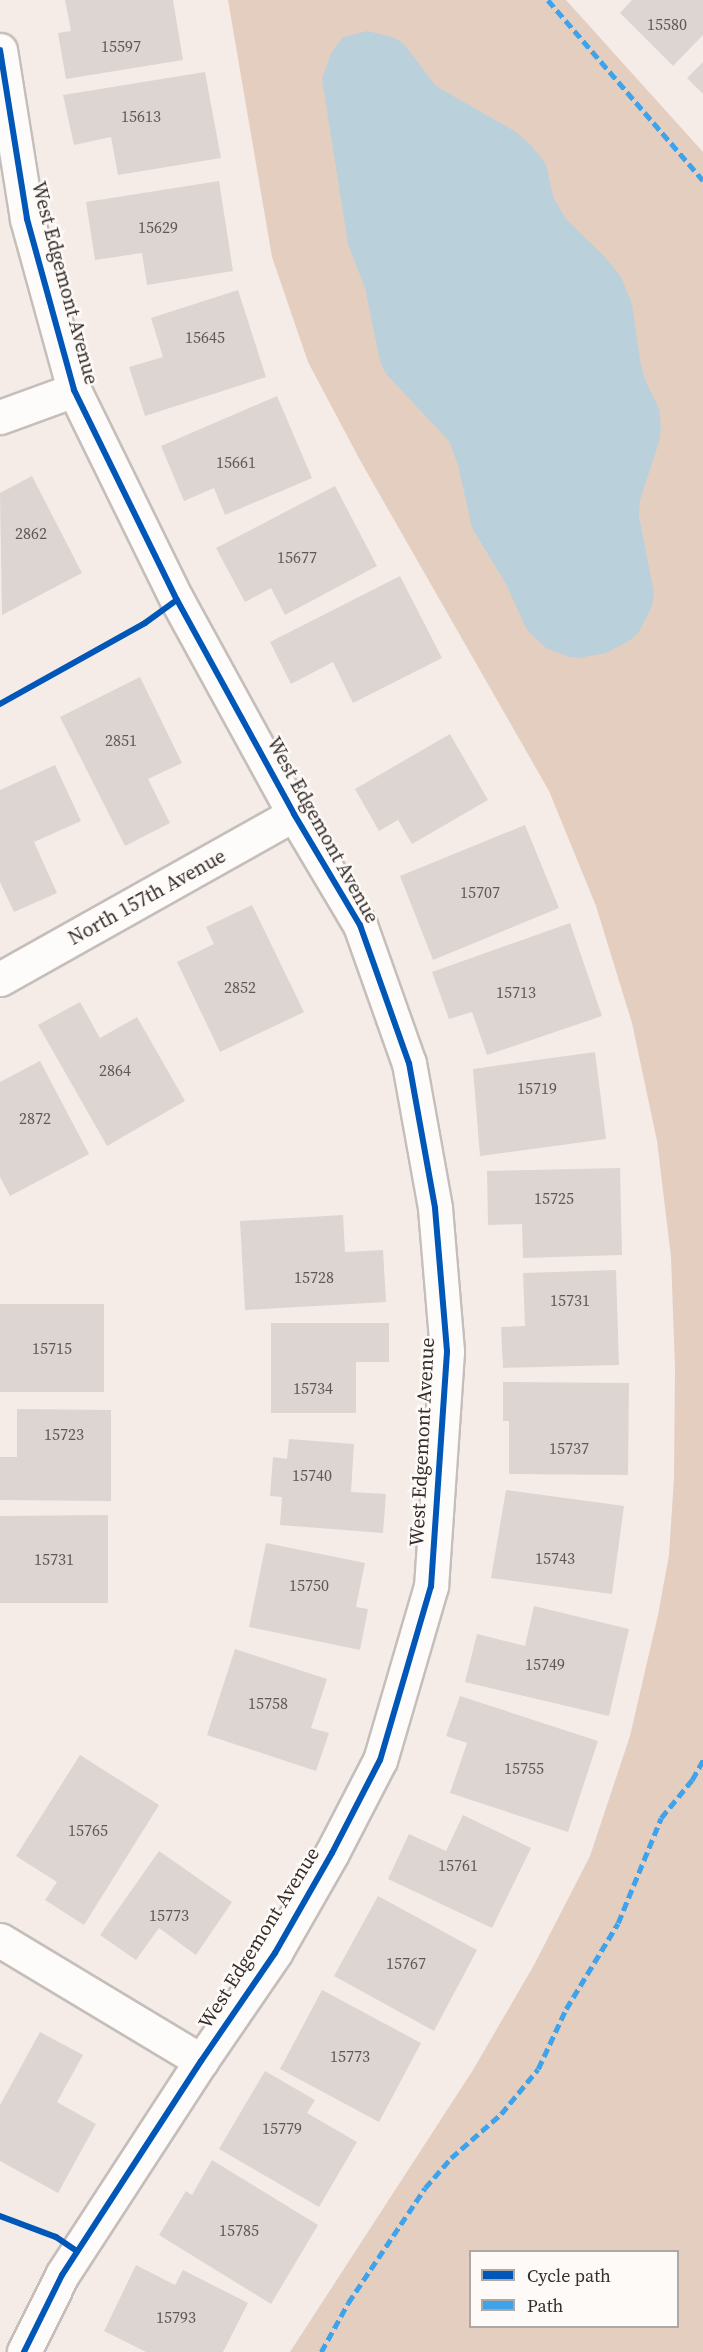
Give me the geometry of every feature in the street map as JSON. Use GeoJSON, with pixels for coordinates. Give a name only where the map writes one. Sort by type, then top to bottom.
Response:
{"type":"FeatureCollection","features":[{"type":"Feature","properties":{"kind":"street","name":"West Edgemont Avenue"},"geometry":{"type":"LineString","coordinates":[[0,50],[27,219],[74,390],[177,600],[294,814],[360,925],[409,1064],[435,1208],[447,1352],[431,1586],[380,1760],[333,1853],[275,1953],[201,2061],[77,2251],[62,2275],[24,2352]]}},
{"type":"Feature","properties":{"kind":"street"},"geometry":{"type":"LineString","coordinates":[[0,417],[74,390]]}},
{"type":"Feature","properties":{"kind":"street","name":"North 157th Avenue"},"geometry":{"type":"LineString","coordinates":[[0,979],[294,814]]}},
{"type":"Feature","properties":{"kind":"street"},"geometry":{"type":"LineString","coordinates":[[0,1940],[201,2061]]}},
{"type":"Feature","properties":{"kind":"path"},"geometry":{"type":"LineString","coordinates":[[0,704],[145,622],[177,600]]}},
{"type":"Feature","properties":{"kind":"path"},"geometry":{"type":"LineString","coordinates":[[0,2216],[56,2237],[77,2251]]}},
{"type":"Feature","properties":{"kind":"shaded area"},"geometry":{"type":"Polygon","coordinates":[[[228,0],[566,0],[703,152],[703,2352],[290,2352],[473,2070],[534,1965],[590,1856],[630,1736],[658,1615],[669,1555],[674,1478],[675,1368],[671,1257],[657,1141],[632,1023],[596,906],[549,791],[361,462],[308,362],[272,257],[228,0]]]}},
{"type":"Feature","properties":{"kind":"water"},"geometry":{"type":"Polygon","coordinates":[[[368,31],[395,38],[404,44],[436,86],[516,132],[531,145],[546,164],[553,196],[565,218],[605,257],[621,277],[632,304],[644,377],[659,409],[661,427],[659,442],[640,500],[639,516],[654,593],[652,606],[639,632],[629,641],[606,653],[579,658],[569,657],[546,648],[527,630],[506,584],[472,528],[458,465],[449,441],[386,374],[380,361],[365,288],[348,244],[322,79],[331,53],[343,37],[368,31]]]}},
{"type":"Feature","properties":{"kind":"building"},"geometry":{"type":"Polygon","coordinates":[[[65,0],[173,0],[183,60],[66,79],[58,33],[71,31],[65,0]]]}},
{"type":"Feature","properties":{"kind":"building"},"geometry":{"type":"Polygon","coordinates":[[[632,0],[703,0],[703,35],[673,66],[620,13],[632,0]]]}},
{"type":"Feature","properties":{"kind":"building"},"geometry":{"type":"Polygon","coordinates":[[[703,62],[703,94],[687,78],[703,62]]]}},
{"type":"Feature","properties":{"kind":"building"},"geometry":{"type":"Polygon","coordinates":[[[205,72],[221,158],[118,175],[111,137],[74,145],[63,95],[205,72]]]}},
{"type":"Feature","properties":{"kind":"building"},"geometry":{"type":"Polygon","coordinates":[[[219,181],[233,271],[147,285],[142,253],[95,260],[86,202],[219,181]]]}},
{"type":"Feature","properties":{"kind":"building"},"geometry":{"type":"Polygon","coordinates":[[[238,290],[266,377],[145,416],[129,367],[163,357],[151,318],[238,290]]]}},
{"type":"Feature","properties":{"kind":"building"},"geometry":{"type":"Polygon","coordinates":[[[277,396],[312,478],[225,515],[214,488],[184,501],[161,446],[277,396]]]}},
{"type":"Feature","properties":{"kind":"building"},"geometry":{"type":"Polygon","coordinates":[[[32,476],[82,573],[2,615],[0,493],[32,476]]]}},
{"type":"Feature","properties":{"kind":"building"},"geometry":{"type":"Polygon","coordinates":[[[335,486],[377,566],[285,615],[271,588],[245,602],[216,548],[335,486]]]}},
{"type":"Feature","properties":{"kind":"building"},"geometry":{"type":"Polygon","coordinates":[[[400,576],[442,658],[353,703],[333,662],[291,684],[270,642],[400,576]]]}},
{"type":"Feature","properties":{"kind":"building"},"geometry":{"type":"Polygon","coordinates":[[[140,677],[182,763],[148,779],[170,823],[125,846],[60,717],[140,677]]]}},
{"type":"Feature","properties":{"kind":"building"},"geometry":{"type":"Polygon","coordinates":[[[450,734],[488,800],[412,844],[398,820],[379,831],[355,789],[450,734]]]}},
{"type":"Feature","properties":{"kind":"building"},"geometry":{"type":"Polygon","coordinates":[[[55,765],[81,821],[34,842],[57,893],[14,912],[0,882],[0,790],[55,765]]]}},
{"type":"Feature","properties":{"kind":"building"},"geometry":{"type":"Polygon","coordinates":[[[525,825],[559,908],[433,960],[400,876],[525,825]]]}},
{"type":"Feature","properties":{"kind":"building"},"geometry":{"type":"Polygon","coordinates":[[[252,905],[304,1012],[220,1052],[177,962],[214,944],[206,927],[252,905]]]}},
{"type":"Feature","properties":{"kind":"building"},"geometry":{"type":"Polygon","coordinates":[[[570,923],[602,1016],[487,1055],[472,1012],[449,1019],[432,972],[570,923]]]}},
{"type":"Feature","properties":{"kind":"building"},"geometry":{"type":"Polygon","coordinates":[[[80,1002],[100,1038],[137,1017],[185,1101],[107,1146],[38,1025],[80,1002]]]}},
{"type":"Feature","properties":{"kind":"building"},"geometry":{"type":"Polygon","coordinates":[[[595,1052],[606,1139],[480,1156],[473,1069],[595,1052]]]}},
{"type":"Feature","properties":{"kind":"building"},"geometry":{"type":"Polygon","coordinates":[[[40,1061],[89,1154],[10,1196],[0,1177],[0,1082],[40,1061]]]}},
{"type":"Feature","properties":{"kind":"building"},"geometry":{"type":"Polygon","coordinates":[[[620,1168],[622,1255],[523,1258],[522,1224],[488,1225],[487,1171],[620,1168]]]}},
{"type":"Feature","properties":{"kind":"building"},"geometry":{"type":"Polygon","coordinates":[[[343,1215],[345,1252],[383,1250],[386,1302],[245,1310],[240,1221],[343,1215]]]}},
{"type":"Feature","properties":{"kind":"building"},"geometry":{"type":"Polygon","coordinates":[[[616,1270],[619,1365],[503,1368],[501,1327],[525,1326],[523,1273],[616,1270]]]}},
{"type":"Feature","properties":{"kind":"building"},"geometry":{"type":"Polygon","coordinates":[[[0,1304],[104,1304],[104,1392],[0,1392],[0,1304]]]}},
{"type":"Feature","properties":{"kind":"building"},"geometry":{"type":"Polygon","coordinates":[[[271,1323],[389,1323],[389,1362],[356,1362],[356,1413],[271,1413],[271,1323]]]}},
{"type":"Feature","properties":{"kind":"building"},"geometry":{"type":"Polygon","coordinates":[[[503,1382],[629,1383],[628,1475],[509,1474],[509,1421],[503,1421],[503,1382]]]}},
{"type":"Feature","properties":{"kind":"building"},"geometry":{"type":"Polygon","coordinates":[[[17,1409],[111,1410],[111,1501],[0,1500],[0,1457],[17,1457],[17,1409]]]}},
{"type":"Feature","properties":{"kind":"building"},"geometry":{"type":"Polygon","coordinates":[[[289,1439],[354,1444],[351,1492],[386,1494],[383,1533],[280,1525],[282,1497],[270,1496],[273,1457],[287,1459],[289,1439]]]}},
{"type":"Feature","properties":{"kind":"building"},"geometry":{"type":"Polygon","coordinates":[[[506,1490],[624,1506],[612,1594],[491,1578],[506,1490]]]}},
{"type":"Feature","properties":{"kind":"building"},"geometry":{"type":"Polygon","coordinates":[[[108,1515],[108,1603],[0,1603],[0,1516],[108,1515]]]}},
{"type":"Feature","properties":{"kind":"building"},"geometry":{"type":"Polygon","coordinates":[[[266,1543],[365,1563],[356,1607],[368,1609],[360,1650],[249,1627],[266,1543]]]}},
{"type":"Feature","properties":{"kind":"building"},"geometry":{"type":"Polygon","coordinates":[[[534,1606],[629,1629],[609,1716],[465,1682],[477,1634],[525,1646],[534,1606]]]}},
{"type":"Feature","properties":{"kind":"building"},"geometry":{"type":"Polygon","coordinates":[[[235,1649],[327,1679],[311,1728],[329,1733],[316,1771],[207,1735],[235,1649]]]}},
{"type":"Feature","properties":{"kind":"building"},"geometry":{"type":"Polygon","coordinates":[[[460,1696],[598,1741],[568,1832],[450,1793],[467,1743],[446,1736],[460,1696]]]}},
{"type":"Feature","properties":{"kind":"building"},"geometry":{"type":"Polygon","coordinates":[[[80,1755],[159,1805],[84,1925],[45,1900],[57,1882],[16,1856],[80,1755]]]}},
{"type":"Feature","properties":{"kind":"building"},"geometry":{"type":"Polygon","coordinates":[[[463,1815],[531,1848],[492,1928],[388,1879],[409,1834],[446,1851],[463,1815]]]}},
{"type":"Feature","properties":{"kind":"building"},"geometry":{"type":"Polygon","coordinates":[[[159,1851],[232,1902],[196,1955],[159,1928],[136,1960],[100,1935],[159,1851]]]}},
{"type":"Feature","properties":{"kind":"building"},"geometry":{"type":"Polygon","coordinates":[[[378,1896],[477,1950],[434,2031],[334,1976],[378,1896]]]}},
{"type":"Feature","properties":{"kind":"building"},"geometry":{"type":"Polygon","coordinates":[[[322,1990],[421,2043],[379,2122],[280,2069],[322,1990]]]}},
{"type":"Feature","properties":{"kind":"building"},"geometry":{"type":"Polygon","coordinates":[[[40,2032],[83,2055],[57,2102],[96,2124],[58,2193],[0,2161],[0,2105],[40,2032]]]}},
{"type":"Feature","properties":{"kind":"building"},"geometry":{"type":"Polygon","coordinates":[[[265,2071],[315,2100],[307,2113],[357,2142],[319,2207],[219,2149],[265,2071]]]}},
{"type":"Feature","properties":{"kind":"building"},"geometry":{"type":"Polygon","coordinates":[[[212,2160],[318,2225],[271,2304],[159,2235],[186,2191],[192,2195],[212,2160]]]}},
{"type":"Feature","properties":{"kind":"building"},"geometry":{"type":"Polygon","coordinates":[[[136,2265],[175,2285],[183,2270],[248,2303],[223,2352],[146,2352],[104,2331],[136,2265]]]}},
{"type":"Feature","properties":{"kind":"marked path"},"geometry":{"type":"LineString","coordinates":[[548,0],[703,180]]}},
{"type":"Feature","properties":{"kind":"marked path"},"geometry":{"type":"LineString","coordinates":[[321,2352],[348,2303],[425,2188],[451,2158],[501,2114],[538,2069],[566,2009],[618,1923],[661,1818],[692,1780],[703,1760]]}},
{"type":"Feature","properties":{"kind":"cycle path"},"geometry":{"type":"LineString","coordinates":[[0,50],[27,219],[74,390],[177,600],[294,814],[360,925],[409,1063],[435,1208],[447,1352],[431,1586],[380,1760],[332,1853],[275,1953],[201,2061],[62,2275],[24,2352]]}},
{"type":"Feature","properties":{"kind":"cycle path"},"geometry":{"type":"LineString","coordinates":[[0,704],[145,623],[177,600]]}},
{"type":"Feature","properties":{"kind":"cycle path"},"geometry":{"type":"LineString","coordinates":[[0,2216],[56,2237],[77,2251]]}}]}
